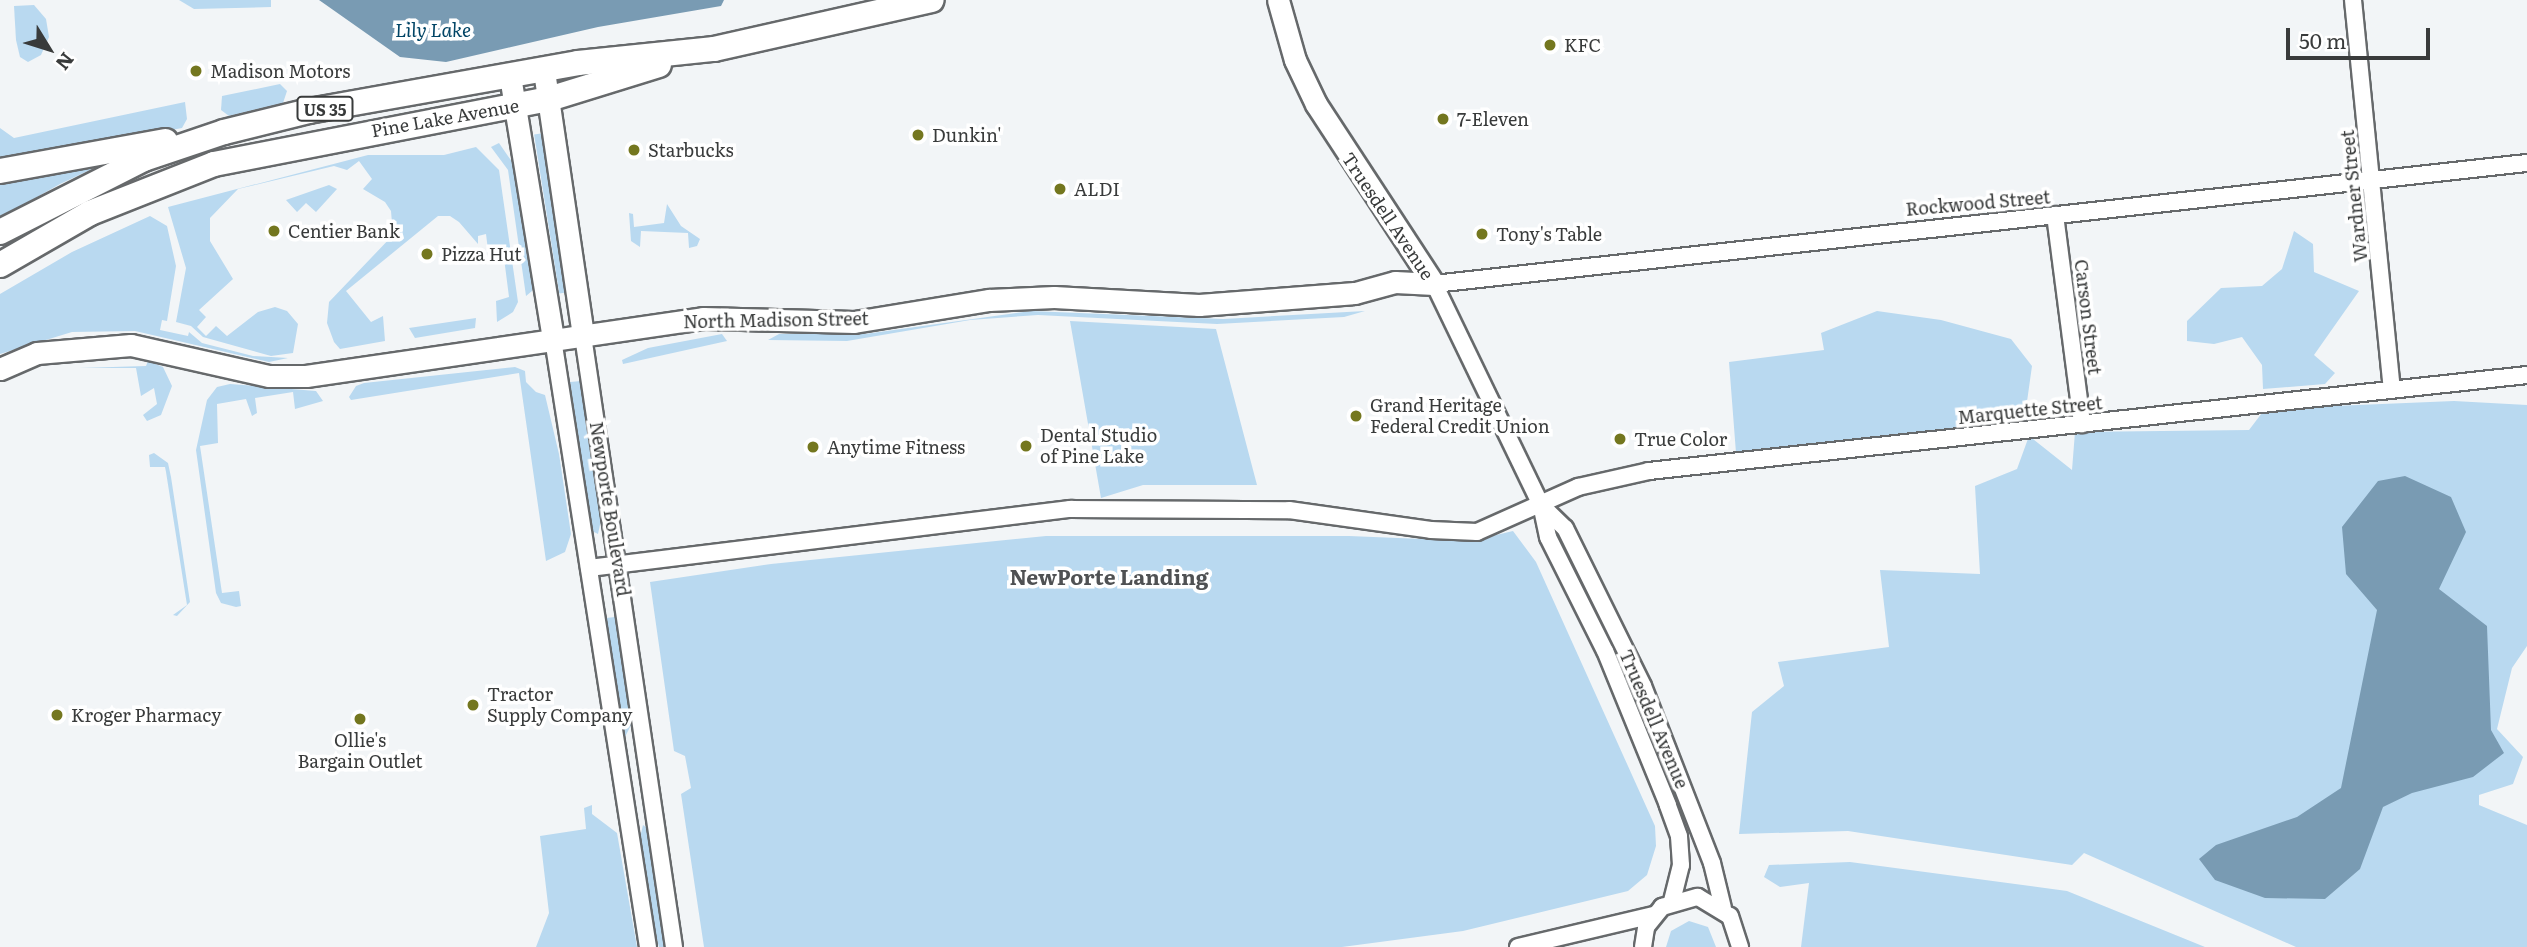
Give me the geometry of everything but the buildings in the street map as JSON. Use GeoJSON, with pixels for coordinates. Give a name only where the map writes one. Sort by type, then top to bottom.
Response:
{"type":"FeatureCollection","features":[{"type":"Feature","properties":{"kind":"main road","name":"Pine Lake Avenue"},"geometry":{"type":"LineString","coordinates":[[0,232],[144,159],[224,131],[510,76],[699,51],[932,0]]}},
{"type":"Feature","properties":{"kind":"main road","name":"Pine Lake Avenue"},"geometry":{"type":"LineString","coordinates":[[0,265],[90,213],[214,164],[549,99],[699,51]]}},
{"type":"Feature","properties":{"kind":"main road"},"geometry":{"type":"LineString","coordinates":[[0,171],[224,131]]}},
{"type":"Feature","properties":{"kind":"street","name":"Truesdell Avenue"},"geometry":{"type":"LineString","coordinates":[[1278,0],[1295,60],[1315,104],[1434,284],[1541,505],[1548,537],[1605,651],[1679,836],[1681,865],[1672,901]]}},
{"type":"Feature","properties":{"kind":"street","name":"Wardner Street"},"geometry":{"type":"LineString","coordinates":[[2353,0],[2392,389]]}},
{"type":"Feature","properties":{"kind":"street","name":"Newporte Boulevard"},"geometry":{"type":"LineString","coordinates":[[544,71],[674,947]]}},
{"type":"Feature","properties":{"kind":"street","name":"Newporte Boulevard"},"geometry":{"type":"LineString","coordinates":[[510,76],[554,339],[648,947]]}},
{"type":"Feature","properties":{"kind":"street","name":"Rockwood Street"},"geometry":{"type":"LineString","coordinates":[[1434,284],[2527,163]]}},
{"type":"Feature","properties":{"kind":"street","name":"Carson Street"},"geometry":{"type":"LineString","coordinates":[[2055,215],[2082,424]]}},
{"type":"Feature","properties":{"kind":"street","name":"North Madison Street"},"geometry":{"type":"LineString","coordinates":[[0,369],[46,352],[131,345],[269,376],[306,376],[703,318],[854,322],[999,300],[1054,297],[1199,305],[1354,293],[1395,282],[1434,284]]}},
{"type":"Feature","properties":{"kind":"street","name":"Marquette Street"},"geometry":{"type":"LineString","coordinates":[[589,568],[1070,509],[1289,510],[1431,530],[1477,531],[1578,487],[1649,471],[2527,375]]}},
{"type":"Feature","properties":{"kind":"street","name":"Truesdell Avenue"},"geometry":{"type":"LineString","coordinates":[[1541,505],[1565,528],[1643,687],[1712,863],[1723,908],[1736,925],[1740,947]]}},
{"type":"Feature","properties":{"kind":"street"},"geometry":{"type":"LineString","coordinates":[[621,784],[649,779]]}},
{"type":"Feature","properties":{"kind":"street"},"geometry":{"type":"LineString","coordinates":[[1518,947],[1653,915],[1672,901],[1699,897],[1723,908]]}},
{"type":"Feature","properties":{"kind":"street"},"geometry":{"type":"LineString","coordinates":[[1643,947],[1653,915]]}},
{"type":"Feature","properties":{"kind":"shaded area"},"geometry":{"type":"Polygon","coordinates":[[[179,0],[271,0],[271,7],[194,9],[179,0]]]}},
{"type":"Feature","properties":{"kind":"shaded area"},"geometry":{"type":"Polygon","coordinates":[[[34,5],[46,19],[49,37],[41,55],[28,62],[20,57],[14,6],[34,5]]]}},
{"type":"Feature","properties":{"kind":"shaded area"},"geometry":{"type":"Polygon","coordinates":[[[280,84],[287,91],[283,103],[229,116],[221,110],[222,96],[280,84]]]}},
{"type":"Feature","properties":{"kind":"shaded area"},"geometry":{"type":"Polygon","coordinates":[[[185,102],[187,119],[182,128],[0,163],[0,128],[14,138],[185,102]]]}},
{"type":"Feature","properties":{"kind":"shaded area"},"geometry":{"type":"Polygon","coordinates":[[[544,133],[569,292],[559,294],[534,135],[544,133]]]}},
{"type":"Feature","properties":{"kind":"shaded area"},"geometry":{"type":"Polygon","coordinates":[[[499,143],[517,169],[533,279],[532,291],[526,296],[508,170],[491,147],[499,143]]]}},
{"type":"Feature","properties":{"kind":"shaded area"},"geometry":{"type":"Polygon","coordinates":[[[476,147],[499,170],[518,302],[513,312],[497,322],[496,301],[509,297],[504,258],[489,258],[486,234],[478,236],[478,244],[459,222],[450,216],[438,216],[346,291],[371,322],[383,316],[385,341],[340,349],[334,342],[327,323],[329,302],[393,235],[391,211],[385,202],[363,189],[372,179],[359,161],[347,170],[334,166],[238,189],[210,218],[210,241],[233,279],[199,310],[206,317],[197,327],[206,336],[216,326],[227,336],[258,312],[275,307],[287,311],[298,324],[293,353],[271,356],[203,337],[191,326],[176,322],[186,268],[168,207],[368,155],[444,155],[476,147]]]}},
{"type":"Feature","properties":{"kind":"shaded area"},"geometry":{"type":"Polygon","coordinates":[[[109,161],[60,184],[0,218],[0,179],[109,161]]]}},
{"type":"Feature","properties":{"kind":"shaded area"},"geometry":{"type":"Polygon","coordinates":[[[329,185],[337,189],[316,212],[306,203],[297,212],[286,200],[329,185]]]}},
{"type":"Feature","properties":{"kind":"shaded area"},"geometry":{"type":"Polygon","coordinates":[[[667,204],[681,226],[700,239],[697,246],[689,248],[688,233],[641,231],[640,247],[631,241],[629,213],[633,214],[634,227],[664,223],[667,204]]]}},
{"type":"Feature","properties":{"kind":"shaded area"},"geometry":{"type":"Polygon","coordinates":[[[150,216],[167,226],[176,266],[167,321],[162,320],[160,330],[188,336],[189,332],[202,343],[253,356],[288,358],[269,362],[135,331],[72,332],[0,354],[0,294],[72,252],[150,216]]]}},
{"type":"Feature","properties":{"kind":"shaded area"},"geometry":{"type":"Polygon","coordinates":[[[2294,231],[2313,244],[2314,272],[2359,291],[2314,355],[2335,373],[2325,384],[2263,389],[2262,365],[2242,337],[2214,344],[2187,341],[2187,321],[2221,288],[2262,286],[2282,269],[2294,231]]]}},
{"type":"Feature","properties":{"kind":"shaded area"},"geometry":{"type":"Polygon","coordinates":[[[1031,311],[1223,319],[1365,311],[1344,317],[1217,324],[1038,315],[970,320],[847,341],[768,340],[779,334],[865,334],[1031,311]]]}},
{"type":"Feature","properties":{"kind":"shaded area"},"geometry":{"type":"Polygon","coordinates":[[[1877,311],[1941,320],[2011,339],[2032,366],[2024,423],[1736,453],[1729,362],[1824,350],[1821,333],[1877,311]]]}},
{"type":"Feature","properties":{"kind":"shaded area"},"geometry":{"type":"Polygon","coordinates":[[[476,318],[475,328],[415,338],[409,328],[476,318]]]}},
{"type":"Feature","properties":{"kind":"shaded area"},"geometry":{"type":"Polygon","coordinates":[[[1070,321],[1216,329],[1257,485],[1143,485],[1101,498],[1070,321]]]}},
{"type":"Feature","properties":{"kind":"shaded area"},"geometry":{"type":"Polygon","coordinates":[[[722,334],[727,341],[623,364],[622,360],[648,348],[722,334]]]}},
{"type":"Feature","properties":{"kind":"shaded area"},"geometry":{"type":"Polygon","coordinates":[[[148,361],[163,367],[172,386],[161,415],[147,421],[143,415],[157,404],[154,388],[141,396],[136,368],[79,368],[146,366],[148,361]]]}},
{"type":"Feature","properties":{"kind":"shaded area"},"geometry":{"type":"Polygon","coordinates":[[[515,367],[525,371],[526,382],[536,392],[545,395],[559,454],[571,534],[565,552],[546,561],[519,373],[351,400],[349,397],[356,386],[364,383],[515,367]]]}},
{"type":"Feature","properties":{"kind":"shaded area"},"geometry":{"type":"Polygon","coordinates":[[[581,381],[601,520],[598,534],[592,531],[570,382],[581,381]]]}},
{"type":"Feature","properties":{"kind":"shaded area"},"geometry":{"type":"Polygon","coordinates":[[[230,384],[316,391],[323,401],[295,409],[293,392],[255,398],[257,413],[252,416],[246,399],[217,404],[218,443],[200,446],[222,593],[239,591],[241,606],[236,607],[221,603],[216,593],[196,450],[207,400],[217,387],[230,384]]]}},
{"type":"Feature","properties":{"kind":"shaded area"},"geometry":{"type":"Polygon","coordinates":[[[2454,401],[2527,405],[2527,646],[2512,668],[2497,729],[2523,757],[2513,784],[2479,795],[2479,805],[2527,825],[2527,947],[2296,947],[2084,853],[2072,865],[1848,831],[1739,834],[1752,712],[1784,686],[1778,662],[1889,647],[1880,570],[1980,574],[1975,486],[2017,469],[2029,436],[2072,470],[2075,432],[2249,430],[2265,409],[2454,401]]]}},
{"type":"Feature","properties":{"kind":"shaded area"},"geometry":{"type":"Polygon","coordinates":[[[154,453],[168,463],[190,602],[177,616],[173,615],[187,605],[165,467],[150,467],[149,455],[154,453]]]}},
{"type":"Feature","properties":{"kind":"shaded area"},"geometry":{"type":"Polygon","coordinates":[[[1513,531],[1536,562],[1655,826],[1656,846],[1647,875],[1628,891],[1463,931],[1342,947],[704,947],[681,794],[691,788],[685,756],[674,751],[650,582],[771,564],[1046,536],[1349,536],[1471,541],[1513,531]]]}},
{"type":"Feature","properties":{"kind":"shaded area"},"geometry":{"type":"Polygon","coordinates":[[[615,617],[631,725],[625,737],[606,618],[615,617]]]}},
{"type":"Feature","properties":{"kind":"shaded area"},"geometry":{"type":"Polygon","coordinates":[[[592,805],[592,814],[617,833],[637,947],[536,947],[549,913],[540,836],[586,829],[584,808],[592,805]]]}},
{"type":"Feature","properties":{"kind":"shaded area"},"geometry":{"type":"Polygon","coordinates":[[[643,825],[647,828],[665,947],[659,947],[648,905],[639,842],[643,825]]]}},
{"type":"Feature","properties":{"kind":"shaded area"},"geometry":{"type":"Polygon","coordinates":[[[1850,862],[2067,891],[2205,947],[1801,947],[1809,883],[1780,887],[1764,877],[1769,865],[1850,862]]]}},
{"type":"Feature","properties":{"kind":"shaded area"},"geometry":{"type":"Polygon","coordinates":[[[1689,921],[1708,927],[1716,947],[1666,947],[1671,931],[1689,921]]]}},
{"type":"Feature","properties":{"kind":"water","name":"Lily Lake"},"geometry":{"type":"Polygon","coordinates":[[[319,0],[724,0],[721,6],[598,27],[446,62],[400,57],[319,0]]]}},
{"type":"Feature","properties":{"kind":"water"},"geometry":{"type":"Polygon","coordinates":[[[2405,476],[2451,497],[2466,532],[2439,589],[2487,626],[2491,730],[2504,753],[2473,777],[2412,793],[2383,807],[2360,869],[2325,899],[2265,898],[2215,880],[2199,859],[2216,845],[2297,817],[2341,788],[2377,610],[2346,574],[2342,527],[2378,481],[2405,476]]]}},
{"type":"Feature","properties":{"kind":"place","name":"KFC"},"geometry":{"type":"Point","coordinates":[1550,45]}},
{"type":"Feature","properties":{"kind":"place","name":"Madison Motors"},"geometry":{"type":"Point","coordinates":[196,71]}},
{"type":"Feature","properties":{"kind":"place","name":"7-Eleven"},"geometry":{"type":"Point","coordinates":[1443,119]}},
{"type":"Feature","properties":{"kind":"place","name":"Dunkin'"},"geometry":{"type":"Point","coordinates":[918,135]}},
{"type":"Feature","properties":{"kind":"place","name":"Starbucks"},"geometry":{"type":"Point","coordinates":[634,150]}},
{"type":"Feature","properties":{"kind":"place","name":"ALDI"},"geometry":{"type":"Point","coordinates":[1060,189]}},
{"type":"Feature","properties":{"kind":"place","name":"Centier Bank"},"geometry":{"type":"Point","coordinates":[274,231]}},
{"type":"Feature","properties":{"kind":"place","name":"Tony's Table"},"geometry":{"type":"Point","coordinates":[1482,234]}},
{"type":"Feature","properties":{"kind":"place","name":"Pizza Hut"},"geometry":{"type":"Point","coordinates":[427,254]}},
{"type":"Feature","properties":{"kind":"place","name":"Grand Heritage Federal Credit Union"},"geometry":{"type":"Point","coordinates":[1356,416]}},
{"type":"Feature","properties":{"kind":"place","name":"True Color"},"geometry":{"type":"Point","coordinates":[1620,439]}},
{"type":"Feature","properties":{"kind":"place","name":"Dental Studio of Pine Lake"},"geometry":{"type":"Point","coordinates":[1026,446]}},
{"type":"Feature","properties":{"kind":"place","name":"Anytime Fitness"},"geometry":{"type":"Point","coordinates":[813,447]}},
{"type":"Feature","properties":{"kind":"place","name":"Tractor Supply Company"},"geometry":{"type":"Point","coordinates":[473,705]}},
{"type":"Feature","properties":{"kind":"place","name":"Kroger Pharmacy"},"geometry":{"type":"Point","coordinates":[57,715]}},
{"type":"Feature","properties":{"kind":"place","name":"Ollie's Bargain Outlet"},"geometry":{"type":"Point","coordinates":[360,719]}},
{"type":"Feature","properties":{"kind":"district","name":"NewPorte Landing"},"geometry":{"type":"Point","coordinates":[1109,576]}}]}
